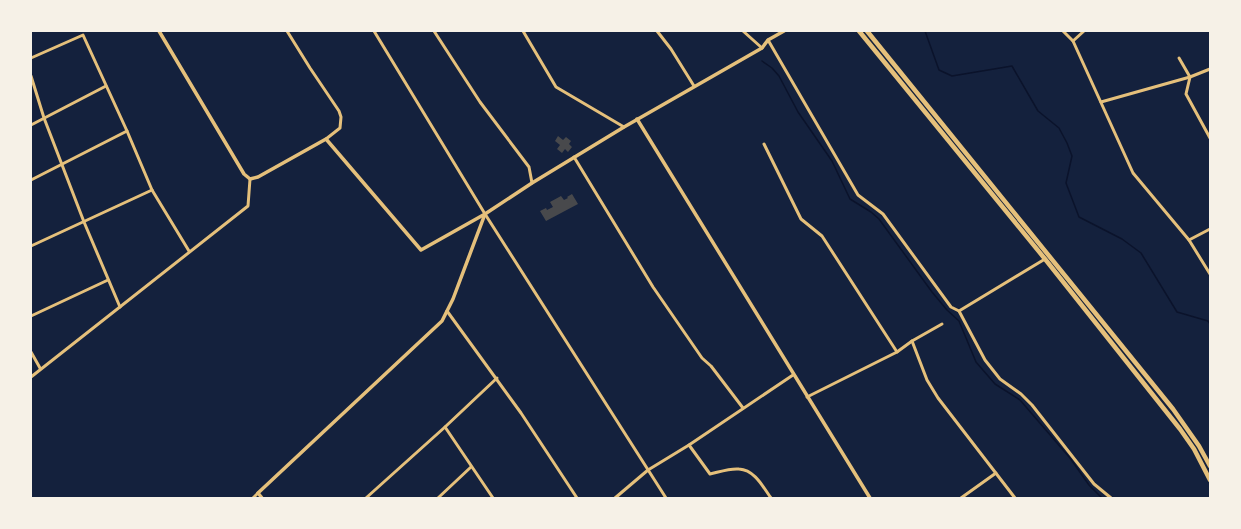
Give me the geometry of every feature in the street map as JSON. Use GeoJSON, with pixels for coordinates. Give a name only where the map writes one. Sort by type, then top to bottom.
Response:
{"type":"FeatureCollection","features":[{"type":"Feature","properties":{"kind":"main road"},"geometry":{"type":"LineString","coordinates":[[859,31],[1045,259],[1180,429],[1194,449],[1210,480]]}},
{"type":"Feature","properties":{"kind":"main road"},"geometry":{"type":"LineString","coordinates":[[867,31],[1173,408],[1199,446],[1210,466]]}},
{"type":"Feature","properties":{"kind":"street"},"geometry":{"type":"LineString","coordinates":[[159,31],[244,174],[250,179]]}},
{"type":"Feature","properties":{"kind":"street"},"geometry":{"type":"LineString","coordinates":[[250,179],[258,177],[326,139],[340,128],[341,117],[339,111],[287,31]]}},
{"type":"Feature","properties":{"kind":"street"},"geometry":{"type":"LineString","coordinates":[[374,31],[485,214],[666,498]]}},
{"type":"Feature","properties":{"kind":"street"},"geometry":{"type":"LineString","coordinates":[[434,31],[480,102],[529,167],[532,183]]}},
{"type":"Feature","properties":{"kind":"street"},"geometry":{"type":"LineString","coordinates":[[523,31],[556,87],[624,126]]}},
{"type":"Feature","properties":{"kind":"street"},"geometry":{"type":"LineString","coordinates":[[657,31],[671,49],[694,86]]}},
{"type":"Feature","properties":{"kind":"street"},"geometry":{"type":"LineString","coordinates":[[744,31],[762,48]]}},
{"type":"Feature","properties":{"kind":"street"},"geometry":{"type":"LineString","coordinates":[[326,139],[421,250],[485,214],[624,126],[762,48],[768,40],[784,31]]}},
{"type":"Feature","properties":{"kind":"street"},"geometry":{"type":"LineString","coordinates":[[1063,31],[1073,41],[1134,173],[1189,240],[1210,274]]}},
{"type":"Feature","properties":{"kind":"street"},"geometry":{"type":"LineString","coordinates":[[1073,41],[1084,31]]}},
{"type":"Feature","properties":{"kind":"street"},"geometry":{"type":"LineString","coordinates":[[31,58],[83,35],[127,130],[152,190],[189,251]]}},
{"type":"Feature","properties":{"kind":"street"},"geometry":{"type":"LineString","coordinates":[[768,40],[858,194],[883,214],[951,307],[959,311],[985,360],[1000,379],[1021,394],[1032,405],[1094,484],[1111,498]]}},
{"type":"Feature","properties":{"kind":"street"},"geometry":{"type":"LineString","coordinates":[[1179,58],[1190,77],[1186,94],[1210,138]]}},
{"type":"Feature","properties":{"kind":"street"},"geometry":{"type":"LineString","coordinates":[[1101,102],[1190,77],[1210,69]]}},
{"type":"Feature","properties":{"kind":"street"},"geometry":{"type":"LineString","coordinates":[[31,76],[44,118],[84,222],[120,307]]}},
{"type":"Feature","properties":{"kind":"street"},"geometry":{"type":"LineString","coordinates":[[31,125],[106,86]]}},
{"type":"Feature","properties":{"kind":"street"},"geometry":{"type":"LineString","coordinates":[[637,119],[870,498]]}},
{"type":"Feature","properties":{"kind":"street"},"geometry":{"type":"LineString","coordinates":[[31,180],[127,130]]}},
{"type":"Feature","properties":{"kind":"street"},"geometry":{"type":"LineString","coordinates":[[764,144],[801,219],[822,236],[897,352]]}},
{"type":"Feature","properties":{"kind":"street"},"geometry":{"type":"LineString","coordinates":[[574,157],[653,287],[702,358],[711,366],[743,408]]}},
{"type":"Feature","properties":{"kind":"street"},"geometry":{"type":"LineString","coordinates":[[31,377],[40,368],[248,206],[250,179]]}},
{"type":"Feature","properties":{"kind":"street"},"geometry":{"type":"LineString","coordinates":[[31,246],[152,190]]}},
{"type":"Feature","properties":{"kind":"street"},"geometry":{"type":"LineString","coordinates":[[253,498],[442,321],[485,214]]}},
{"type":"Feature","properties":{"kind":"street"},"geometry":{"type":"LineString","coordinates":[[1189,240],[1210,229]]}},
{"type":"Feature","properties":{"kind":"street"},"geometry":{"type":"LineString","coordinates":[[959,311],[1045,259]]}},
{"type":"Feature","properties":{"kind":"street"},"geometry":{"type":"LineString","coordinates":[[31,316],[108,280]]}},
{"type":"Feature","properties":{"kind":"street"},"geometry":{"type":"LineString","coordinates":[[447,311],[497,378],[577,498]]}},
{"type":"Feature","properties":{"kind":"street"},"geometry":{"type":"LineString","coordinates":[[807,397],[897,352],[912,341],[942,324]]}},
{"type":"Feature","properties":{"kind":"street"},"geometry":{"type":"LineString","coordinates":[[912,341],[927,380],[934,392],[1015,498]]}},
{"type":"Feature","properties":{"kind":"street"},"geometry":{"type":"LineString","coordinates":[[31,352],[40,368]]}},
{"type":"Feature","properties":{"kind":"street"},"geometry":{"type":"LineString","coordinates":[[615,498],[648,470],[793,374]]}},
{"type":"Feature","properties":{"kind":"street"},"geometry":{"type":"LineString","coordinates":[[366,498],[497,378]]}},
{"type":"Feature","properties":{"kind":"street"},"geometry":{"type":"LineString","coordinates":[[445,427],[493,498]]}},
{"type":"Feature","properties":{"kind":"street"},"geometry":{"type":"LineString","coordinates":[[689,444],[710,474],[738,469],[746,471],[755,476],[771,498]]}},
{"type":"Feature","properties":{"kind":"street"},"geometry":{"type":"LineString","coordinates":[[438,498],[471,467]]}},
{"type":"Feature","properties":{"kind":"street"},"geometry":{"type":"LineString","coordinates":[[961,498],[996,473]]}},
{"type":"Feature","properties":{"kind":"street"},"geometry":{"type":"LineString","coordinates":[[258,493],[262,498]]}},
{"type":"Feature","properties":{"kind":"building"},"geometry":{"type":"Polygon","coordinates":[[[558,136],[563,140],[566,137],[571,141],[569,144],[572,147],[568,152],[565,149],[562,153],[557,149],[560,145],[555,141],[558,136]]]}},
{"type":"Feature","properties":{"kind":"building"},"geometry":{"type":"Polygon","coordinates":[[[572,194],[578,204],[546,221],[540,211],[553,207],[550,202],[561,196],[564,200],[572,194]]]}},
{"type":"Feature","properties":{"kind":"waterway"},"geometry":{"type":"LineString","coordinates":[[925,31],[939,70],[952,76],[1012,66],[1038,111],[1059,128],[1067,143],[1072,156],[1066,183],[1079,217],[1122,239],[1141,253],[1177,312],[1208,321],[1210,324]]}},
{"type":"Feature","properties":{"kind":"waterway"},"geometry":{"type":"LineString","coordinates":[[762,61],[772,68],[779,76],[798,112],[832,161],[850,199],[871,212],[879,219],[932,292],[947,310],[959,321],[976,362],[995,384],[1020,400],[1070,458],[1089,485],[1102,498]]}}]}
